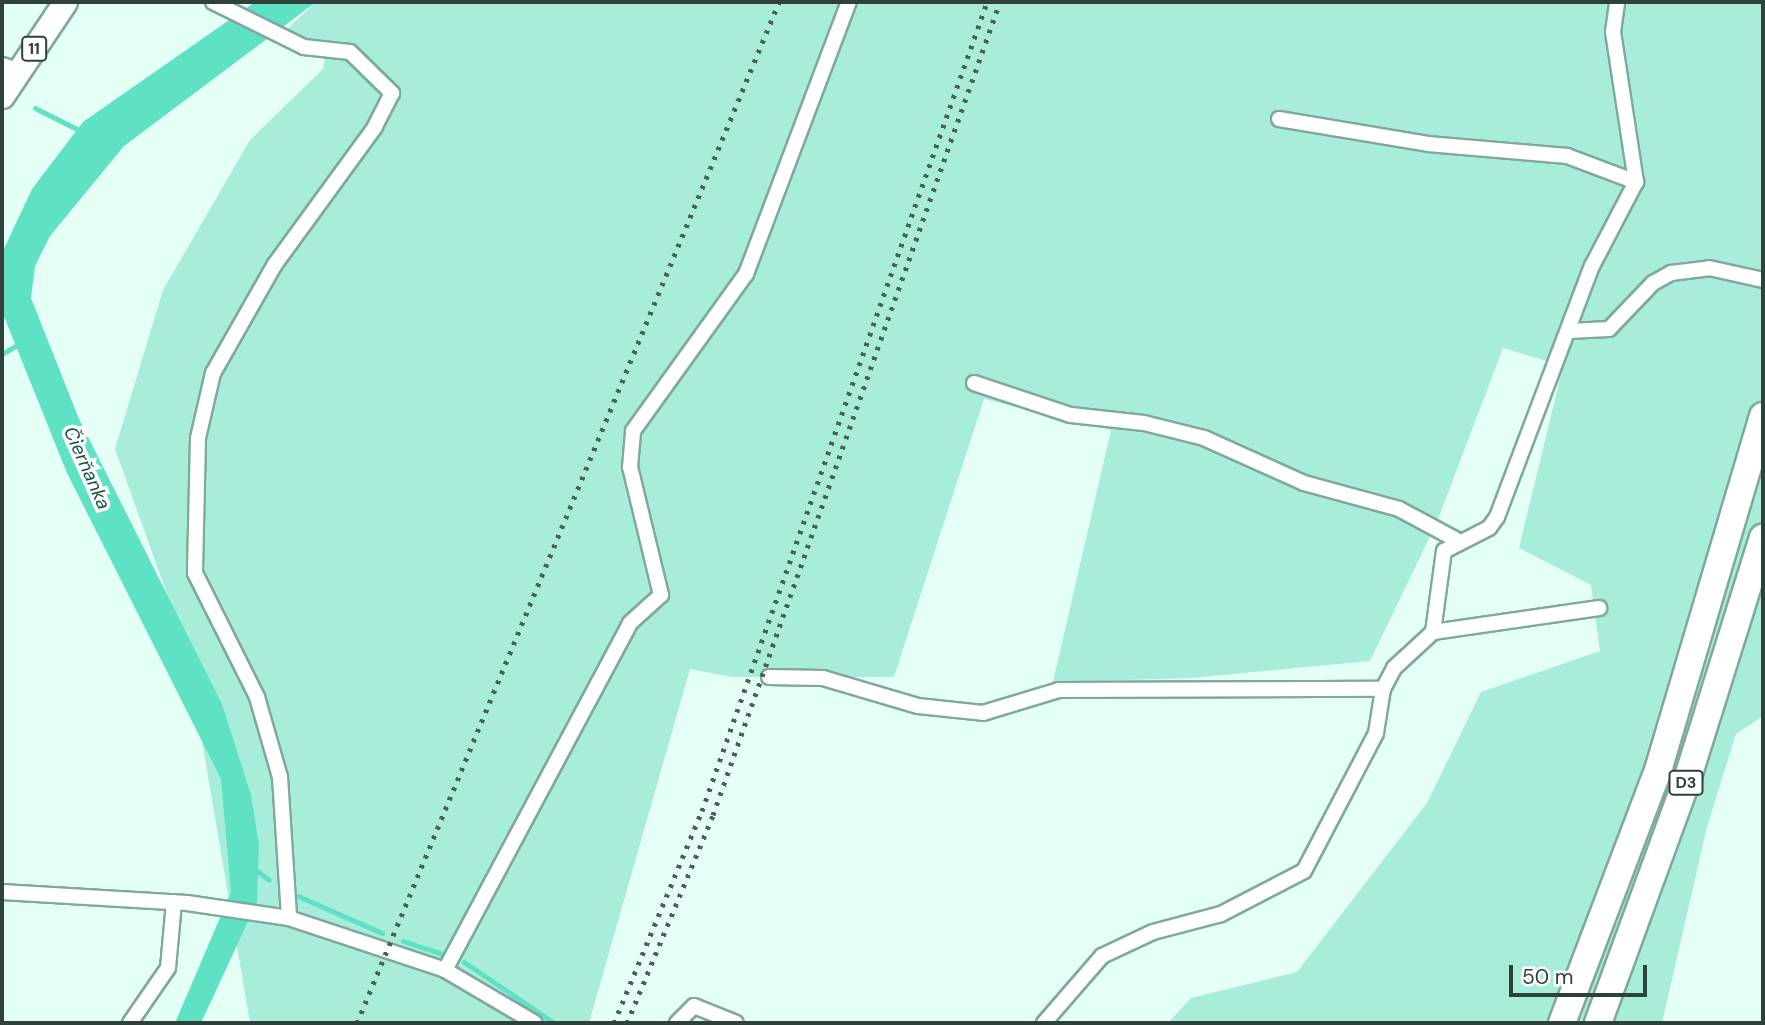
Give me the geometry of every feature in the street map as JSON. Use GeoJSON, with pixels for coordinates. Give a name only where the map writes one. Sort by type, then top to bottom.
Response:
{"type":"FeatureCollection","features":[{"type":"Feature","properties":{"kind":"highway","name":"D3"},"geometry":{"type":"LineString","coordinates":[[1562,1023],[1659,767],[1763,416]]}},
{"type":"Feature","properties":{"kind":"highway","name":"D3"},"geometry":{"type":"LineString","coordinates":[[1598,1023],[1687,780],[1763,538]]}},
{"type":"Feature","properties":{"kind":"main road","name":"11"},"geometry":{"type":"LineString","coordinates":[[2,96],[11,68],[65,2]]}},
{"type":"Feature","properties":{"kind":"street"},"geometry":{"type":"LineString","coordinates":[[445,970],[630,623],[661,595],[630,467],[633,431],[746,274],[849,2]]}},
{"type":"Feature","properties":{"kind":"street"},"geometry":{"type":"LineString","coordinates":[[1433,632],[1444,551],[1455,539],[1489,528],[1497,517],[1592,266],[1636,182],[1613,32],[1617,2]]}},
{"type":"Feature","properties":{"kind":"street"},"geometry":{"type":"LineString","coordinates":[[214,5],[304,47],[350,52],[391,93],[375,127],[275,264],[213,373],[198,438],[194,502],[195,573],[257,698],[280,777],[289,918]]}},
{"type":"Feature","properties":{"kind":"street"},"geometry":{"type":"LineString","coordinates":[[1279,119],[1428,144],[1567,156],[1636,182]]}},
{"type":"Feature","properties":{"kind":"street"},"geometry":{"type":"LineString","coordinates":[[1569,331],[1609,329],[1653,283],[1671,274],[1709,268],[1763,280]]}},
{"type":"Feature","properties":{"kind":"street"},"geometry":{"type":"LineString","coordinates":[[974,383],[1071,415],[1144,423],[1204,438],[1304,483],[1399,509],[1455,539]]}},
{"type":"Feature","properties":{"kind":"street"},"geometry":{"type":"LineString","coordinates":[[1044,1023],[1102,956],[1153,932],[1221,914],[1304,871],[1376,733],[1382,689],[1394,668],[1433,632],[1599,608]]}},
{"type":"Feature","properties":{"kind":"street"},"geometry":{"type":"LineString","coordinates":[[769,677],[823,678],[918,706],[983,713],[1059,690],[1382,689]]}},
{"type":"Feature","properties":{"kind":"street"},"geometry":{"type":"LineString","coordinates":[[2,892],[180,902],[289,918],[445,970],[536,1023]]}},
{"type":"Feature","properties":{"kind":"street"},"geometry":{"type":"LineString","coordinates":[[130,1023],[168,968],[180,902]]}},
{"type":"Feature","properties":{"kind":"street"},"geometry":{"type":"LineString","coordinates":[[677,1023],[694,1006],[736,1023]]}},
{"type":"Feature","properties":{"kind":"shaded area"},"geometry":{"type":"Polygon","coordinates":[[[316,2],[1763,2],[1763,716],[1736,734],[1707,827],[1662,1023],[1168,1023],[1191,998],[1297,972],[1427,803],[1481,692],[1600,651],[1591,585],[1519,548],[1563,366],[1503,348],[1437,522],[1370,661],[1192,678],[1053,682],[1111,430],[984,399],[894,677],[731,677],[690,669],[589,1023],[250,1023],[186,647],[115,449],[163,290],[250,140],[323,69],[328,44],[285,31],[316,2]]]}},
{"type":"Feature","properties":{"kind":"water","name":"Čierňanka"},"geometry":{"type":"Polygon","coordinates":[[[255,2],[316,2],[124,146],[50,236],[35,266],[31,298],[79,419],[222,704],[251,795],[259,845],[257,902],[201,1023],[175,1023],[231,892],[221,779],[67,473],[3,314],[2,253],[32,189],[83,122],[255,2]]]}},
{"type":"Feature","properties":{"kind":"waterway"},"geometry":{"type":"LineString","coordinates":[[35,108],[83,132]]}},
{"type":"Feature","properties":{"kind":"waterway"},"geometry":{"type":"LineString","coordinates":[[2,354],[20,343]]}},
{"type":"Feature","properties":{"kind":"waterway"},"geometry":{"type":"LineString","coordinates":[[252,867],[269,880]]}},
{"type":"Feature","properties":{"kind":"waterway"},"geometry":{"type":"LineString","coordinates":[[298,896],[382,933]]}},
{"type":"Feature","properties":{"kind":"waterway"},"geometry":{"type":"LineString","coordinates":[[403,941],[442,954]]}},
{"type":"Feature","properties":{"kind":"waterway"},"geometry":{"type":"LineString","coordinates":[[464,962],[554,1023]]}},
{"type":"Feature","properties":{"kind":"railway"},"geometry":{"type":"LineString","coordinates":[[357,1023],[779,2]]}},
{"type":"Feature","properties":{"kind":"railway"},"geometry":{"type":"LineString","coordinates":[[614,1023],[702,811],[987,2]]}},
{"type":"Feature","properties":{"kind":"railway"},"geometry":{"type":"LineString","coordinates":[[627,1023],[713,815],[1000,2]]}}]}
